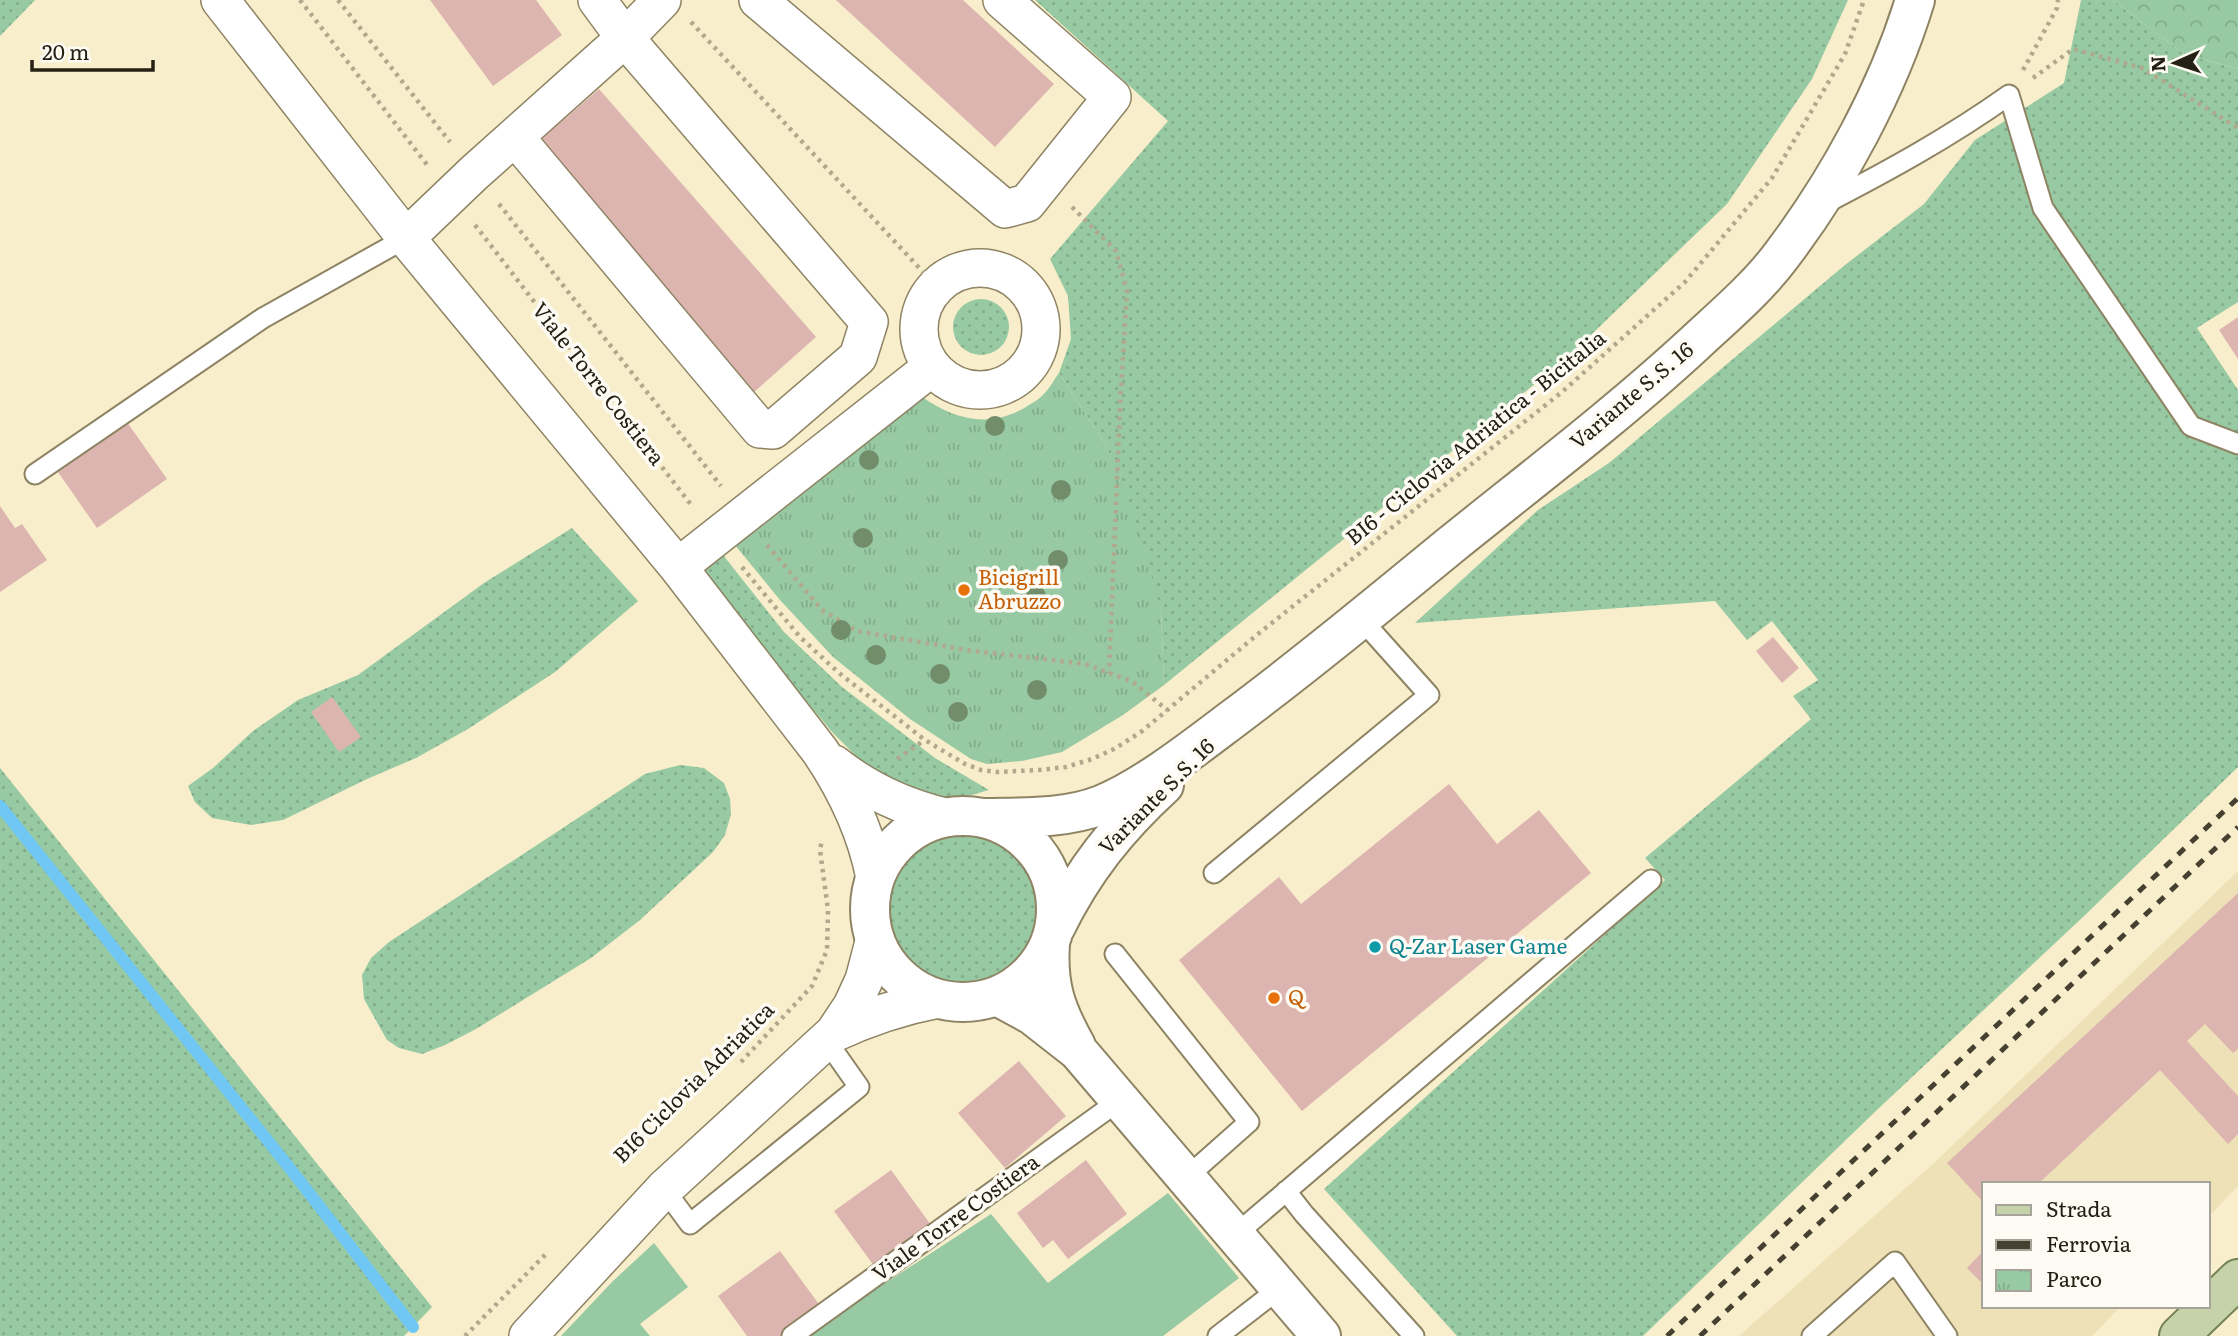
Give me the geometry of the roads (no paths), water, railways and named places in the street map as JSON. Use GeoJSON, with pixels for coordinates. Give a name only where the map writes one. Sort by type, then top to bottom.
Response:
{"type":"FeatureCollection","features":[{"type":"Feature","properties":{"kind":"main road"},"geometry":{"type":"LineString","coordinates":[[2210,1306],[2238,1279]]}},
{"type":"Feature","properties":{"kind":"main road"},"geometry":{"type":"LineString","coordinates":[[2179,1336],[2208,1308]]}},
{"type":"Feature","properties":{"kind":"street"},"geometry":{"type":"LineString","coordinates":[[220,0],[406,238],[678,567],[820,751],[860,823],[870,850],[875,878]]}},
{"type":"Feature","properties":{"kind":"street"},"geometry":{"type":"LineString","coordinates":[[514,137],[760,429],[773,430],[858,357],[869,322],[625,38],[597,0]]}},
{"type":"Feature","properties":{"kind":"street"},"geometry":{"type":"LineString","coordinates":[[758,0],[1005,209],[1027,204],[1112,97],[1002,0]]}},
{"type":"Feature","properties":{"kind":"street","name":"Variante S.S. 16"},"geometry":{"type":"LineString","coordinates":[[986,818],[1061,815],[1099,805],[1125,793],[1176,760],[1248,708],[1361,619],[1665,371],[1726,315],[1780,257],[1832,182],[1904,38],[1915,0]]}},
{"type":"Feature","properties":{"kind":"street"},"geometry":{"type":"LineString","coordinates":[[406,238],[625,38],[676,10]]}},
{"type":"Feature","properties":{"kind":"street"},"geometry":{"type":"LineString","coordinates":[[971,268],[990,268],[1010,274],[1025,286],[1036,303],[1041,322],[1040,342],[1033,361],[1020,376],[1003,386],[984,391],[964,389],[946,381],[932,367],[924,355],[918,326],[921,311],[936,286],[952,274],[971,268]]}},
{"type":"Feature","properties":{"kind":"street"},"geometry":{"type":"LineString","coordinates":[[678,567],[932,367]]}},
{"type":"Feature","properties":{"kind":"street","name":"Variante S.S. 16"},"geometry":{"type":"LineString","coordinates":[[1052,937],[1070,897],[1095,858],[1142,806],[1248,708]]}},
{"type":"Feature","properties":{"kind":"street"},"geometry":{"type":"LineString","coordinates":[[820,751],[848,775],[882,796],[902,805],[945,817]]}},
{"type":"Feature","properties":{"kind":"street"},"geometry":{"type":"LineString","coordinates":[[1052,937],[1041,961],[1029,976],[1014,988],[997,996],[968,1003],[938,999],[910,986],[888,965],[875,938],[870,908],[875,878],[886,856],[902,838],[922,824],[945,817],[966,815],[986,818],[1013,830],[1034,848],[1050,873],[1056,901],[1052,937],[1048,971],[1059,1013],[1078,1051]]}},
{"type":"Feature","properties":{"kind":"street"},"geometry":{"type":"LineString","coordinates":[[528,1336],[664,1189],[830,1037],[852,1006],[864,980],[875,938]]}},
{"type":"Feature","properties":{"kind":"street"},"geometry":{"type":"LineString","coordinates":[[997,996],[1032,1015],[1078,1051],[1321,1336]]}},
{"type":"Feature","properties":{"kind":"street"},"geometry":{"type":"LineString","coordinates":[[830,1037],[862,1020],[938,999]]}},
{"type":"Feature","properties":{"kind":"lane"},"geometry":{"type":"LineString","coordinates":[[1811,211],[1902,163],[1979,117],[2009,95],[2043,208],[2191,426],[2238,444]]}},
{"type":"Feature","properties":{"kind":"lane"},"geometry":{"type":"LineString","coordinates":[[35,474],[263,318],[406,238]]}},
{"type":"Feature","properties":{"kind":"lane"},"geometry":{"type":"LineString","coordinates":[[1214,873],[1429,695],[1361,619]]}},
{"type":"Feature","properties":{"kind":"lane"},"geometry":{"type":"LineString","coordinates":[[1235,1235],[1651,880]]}},
{"type":"Feature","properties":{"kind":"lane"},"geometry":{"type":"LineString","coordinates":[[1115,954],[1250,1122],[1187,1177]]}},
{"type":"Feature","properties":{"kind":"lane"},"geometry":{"type":"LineString","coordinates":[[664,1189],[690,1224],[859,1087],[830,1037]]}},
{"type":"Feature","properties":{"kind":"lane","name":"Viale Torre Costiera"},"geometry":{"type":"LineString","coordinates":[[792,1336],[1120,1100]]}},
{"type":"Feature","properties":{"kind":"lane"},"geometry":{"type":"LineString","coordinates":[[1286,1191],[1414,1336]]}},
{"type":"Feature","properties":{"kind":"lane"},"geometry":{"type":"LineString","coordinates":[[1812,1336],[1895,1262],[1947,1336]]}},
{"type":"Feature","properties":{"kind":"lane"},"geometry":{"type":"LineString","coordinates":[[1218,1336],[1280,1288]]}},
{"type":"Feature","properties":{"kind":"waterway"},"geometry":{"type":"LineString","coordinates":[[0,806],[413,1327]]}},
{"type":"Feature","properties":{"kind":"railway"},"geometry":{"type":"LineString","coordinates":[[1667,1336],[2238,798]]}},
{"type":"Feature","properties":{"kind":"railway"},"geometry":{"type":"LineString","coordinates":[[1700,1336],[2238,827]]}},
{"type":"Feature","properties":{"kind":"place","name":"Bicigrill Abruzzo"},"geometry":{"type":"Point","coordinates":[964,590]}},
{"type":"Feature","properties":{"kind":"place","name":"Q-Zar Laser Game"},"geometry":{"type":"Point","coordinates":[1375,947]}},
{"type":"Feature","properties":{"kind":"place","name":"Q"},"geometry":{"type":"Point","coordinates":[1274,998]}}]}
